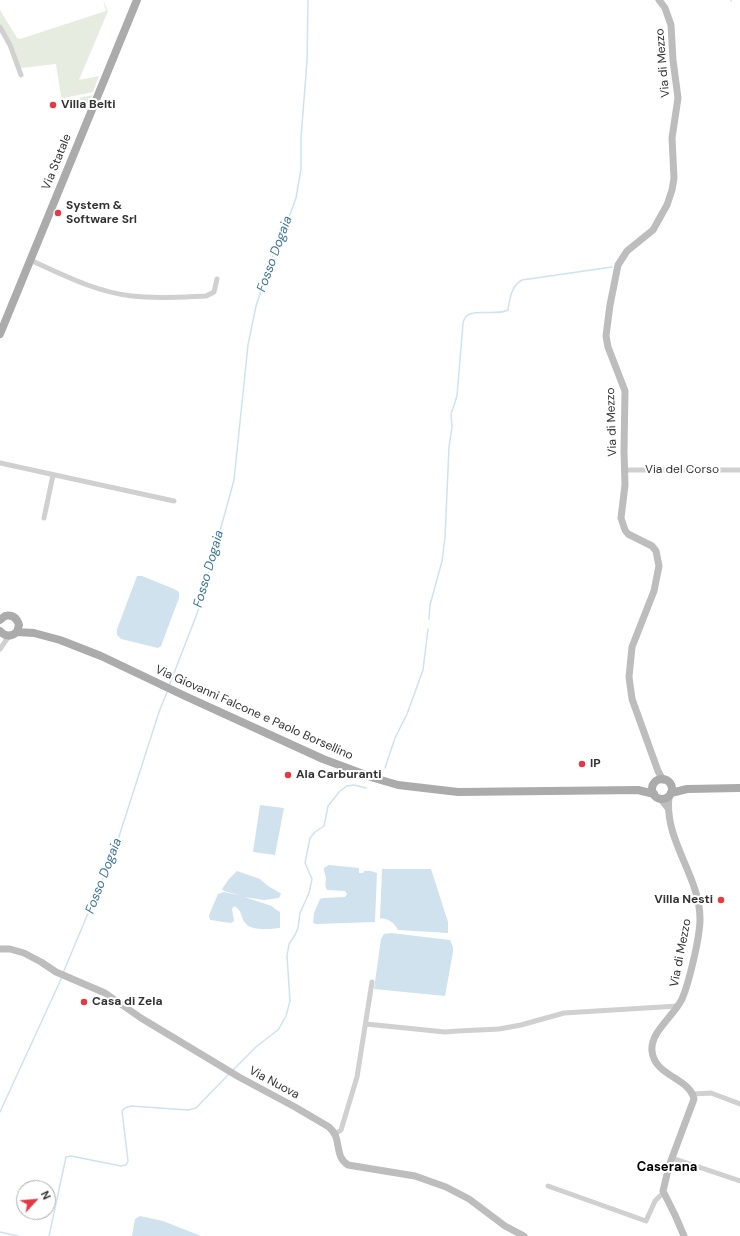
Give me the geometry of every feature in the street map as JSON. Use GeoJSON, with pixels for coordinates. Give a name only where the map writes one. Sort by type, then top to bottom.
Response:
{"type":"FeatureCollection","features":[{"type":"Feature","properties":{"kind":"main road","name":"Via Statale"},"geometry":{"type":"LineString","coordinates":[[0,334],[137,0]]}},
{"type":"Feature","properties":{"kind":"main road","name":"Via Giovanni Falcone e Paolo Borsellino"},"geometry":{"type":"LineString","coordinates":[[1,619],[7,615],[12,616],[16,618],[19,623],[34,633]]}},
{"type":"Feature","properties":{"kind":"main road"},"geometry":{"type":"LineString","coordinates":[[7,633],[19,627],[19,623]]}},
{"type":"Feature","properties":{"kind":"main road","name":"Via Giovanni Falcone e Paolo Borsellino"},"geometry":{"type":"LineString","coordinates":[[7,633],[34,633],[60,640],[101,656],[323,759],[398,785],[458,792],[638,790],[664,796],[687,789],[740,788]]}},
{"type":"Feature","properties":{"kind":"main road","name":"Via Giovanni Falcone e Paolo Borsellino"},"geometry":{"type":"LineString","coordinates":[[638,790],[658,782],[669,782],[687,789]]}},
{"type":"Feature","properties":{"kind":"main road"},"geometry":{"type":"LineString","coordinates":[[658,782],[653,790],[664,796],[672,787],[671,784]]}},
{"type":"Feature","properties":{"kind":"street","name":"Via di Mezzo"},"geometry":{"type":"LineString","coordinates":[[658,782],[658,771],[632,699],[629,678],[632,647],[654,591],[659,566],[656,552],[652,546],[628,534],[623,526],[621,518],[625,485],[625,391],[608,346],[606,336],[610,305],[620,262],[630,248],[653,230],[667,205],[674,178],[672,138],[678,98],[673,60],[671,25],[665,8],[659,0]]}},
{"type":"Feature","properties":{"kind":"street"},"geometry":{"type":"LineString","coordinates":[[0,27],[10,45],[21,75]]}},
{"type":"Feature","properties":{"kind":"street"},"geometry":{"type":"LineString","coordinates":[[30,260],[58,273],[102,290],[131,296],[150,298],[206,296],[214,292],[217,280]]}},
{"type":"Feature","properties":{"kind":"street"},"geometry":{"type":"LineString","coordinates":[[0,463],[174,501]]}},
{"type":"Feature","properties":{"kind":"street","name":"Via del Corso"},"geometry":{"type":"LineString","coordinates":[[625,470],[740,470]]}},
{"type":"Feature","properties":{"kind":"street"},"geometry":{"type":"LineString","coordinates":[[44,518],[53,475]]}},
{"type":"Feature","properties":{"kind":"street"},"geometry":{"type":"LineString","coordinates":[[0,647],[7,633]]}},
{"type":"Feature","properties":{"kind":"street","name":"Via di Mezzo"},"geometry":{"type":"LineString","coordinates":[[664,796],[676,844],[698,902],[700,920],[685,992],[678,1006],[655,1036],[652,1044],[652,1053],[659,1066],[686,1086],[693,1094]]}},
{"type":"Feature","properties":{"kind":"street","name":"Via Nuova"},"geometry":{"type":"LineString","coordinates":[[0,949],[10,949],[24,953],[68,978],[105,993],[141,1018],[250,1084],[295,1107],[329,1128],[335,1134]]}},
{"type":"Feature","properties":{"kind":"street"},"geometry":{"type":"LineString","coordinates":[[372,982],[357,1077],[341,1130],[335,1134],[338,1141],[339,1155],[348,1165],[415,1176],[446,1187],[469,1199],[505,1226],[524,1236]]}},
{"type":"Feature","properties":{"kind":"street"},"geometry":{"type":"LineString","coordinates":[[366,1024],[444,1032],[458,1030],[499,1029],[521,1025],[564,1013],[678,1006]]}},
{"type":"Feature","properties":{"kind":"street"},"geometry":{"type":"LineString","coordinates":[[548,1186],[646,1221],[655,1201],[663,1193],[669,1166],[694,1103],[693,1094],[711,1093],[740,1104]]}},
{"type":"Feature","properties":{"kind":"street"},"geometry":{"type":"LineString","coordinates":[[672,1158],[740,1181]]}},
{"type":"Feature","properties":{"kind":"street"},"geometry":{"type":"LineString","coordinates":[[663,1193],[684,1236]]}},
{"type":"Feature","properties":{"kind":"shaded area"},"geometry":{"type":"Polygon","coordinates":[[[103,0],[108,11],[79,80],[99,76],[93,92],[64,98],[61,96],[56,64],[21,68],[0,25],[0,10],[17,38],[20,39],[106,11],[103,0]]]}},
{"type":"Feature","properties":{"kind":"shaded area"},"geometry":{"type":"Polygon","coordinates":[[[93,95],[88,104],[62,108],[62,103],[64,101],[93,95]]]}},
{"type":"Feature","properties":{"kind":"water"},"geometry":{"type":"Polygon","coordinates":[[[137,576],[142,576],[179,592],[179,598],[161,646],[158,648],[121,639],[117,635],[117,629],[137,576]]]}},
{"type":"Feature","properties":{"kind":"water"},"geometry":{"type":"Polygon","coordinates":[[[260,805],[284,808],[275,855],[253,852],[260,805]]]}},
{"type":"Feature","properties":{"kind":"water"},"geometry":{"type":"Polygon","coordinates":[[[329,865],[359,868],[359,873],[371,871],[377,873],[375,922],[313,923],[314,913],[320,899],[345,897],[347,894],[345,891],[327,890],[325,885],[326,878],[324,868],[329,865]]]}},
{"type":"Feature","properties":{"kind":"water"},"geometry":{"type":"Polygon","coordinates":[[[382,869],[431,869],[448,922],[448,933],[398,930],[391,921],[380,918],[382,869]]]}},
{"type":"Feature","properties":{"kind":"water"},"geometry":{"type":"Polygon","coordinates":[[[237,871],[260,879],[281,894],[279,898],[264,900],[244,897],[272,906],[280,912],[280,928],[253,928],[244,922],[239,910],[234,906],[232,909],[234,921],[231,923],[210,920],[209,915],[218,894],[224,892],[243,896],[224,891],[222,889],[237,871]]]}},
{"type":"Feature","properties":{"kind":"water"},"geometry":{"type":"Polygon","coordinates":[[[391,933],[450,940],[453,947],[453,952],[445,996],[374,989],[381,939],[384,934],[391,933]]]}},
{"type":"Feature","properties":{"kind":"water"},"geometry":{"type":"Polygon","coordinates":[[[140,1216],[163,1221],[201,1236],[132,1236],[135,1219],[140,1216]]]}},
{"type":"Feature","properties":{"kind":"waterway","name":"Fosso Dogaia"},"geometry":{"type":"LineString","coordinates":[[169,686],[198,611],[234,480],[248,345],[256,306],[280,235],[296,198],[301,169],[301,138],[307,61],[308,0]]}},
{"type":"Feature","properties":{"kind":"waterway"},"geometry":{"type":"LineString","coordinates":[[429,619],[430,605],[442,561],[445,537],[449,447],[452,427],[451,414],[457,396],[463,323],[466,317],[469,314],[474,313],[504,312],[508,310],[513,289],[522,280],[612,267]]}},
{"type":"Feature","properties":{"kind":"waterway"},"geometry":{"type":"LineString","coordinates":[[385,768],[395,738],[407,714],[423,670],[428,629]]}},
{"type":"Feature","properties":{"kind":"waterway","name":"Fosso Dogaia"},"geometry":{"type":"LineString","coordinates":[[63,973],[115,849],[159,712],[167,692]]}},
{"type":"Feature","properties":{"kind":"waterway"},"geometry":{"type":"LineString","coordinates":[[233,1070],[257,1046],[278,1030],[286,1016],[290,1001],[287,956],[289,944],[298,928],[300,913],[309,893],[312,879],[305,863],[310,838],[315,832],[324,826],[328,806],[340,791],[347,786],[354,785],[366,788]]}},
{"type":"Feature","properties":{"kind":"waterway","name":"Fosso Dogaia"},"geometry":{"type":"LineString","coordinates":[[0,1112],[62,977]]}},
{"type":"Feature","properties":{"kind":"waterway"},"geometry":{"type":"LineString","coordinates":[[49,1236],[66,1157],[71,1156],[121,1166],[126,1165],[128,1161],[122,1111],[125,1108],[131,1106],[188,1110],[196,1108],[229,1074]]}},
{"type":"Feature","properties":{"kind":"waterway"},"geometry":{"type":"LineString","coordinates":[[0,1232],[18,1236]]}},
{"type":"Feature","properties":{"kind":"place","name":"Villa Belti"},"geometry":{"type":"Point","coordinates":[53,105]}},
{"type":"Feature","properties":{"kind":"place","name":"System & Software Srl"},"geometry":{"type":"Point","coordinates":[58,213]}},
{"type":"Feature","properties":{"kind":"place","name":"IP"},"geometry":{"type":"Point","coordinates":[582,764]}},
{"type":"Feature","properties":{"kind":"place","name":"Ala Carburanti"},"geometry":{"type":"Point","coordinates":[288,775]}},
{"type":"Feature","properties":{"kind":"place","name":"Villa Nesti"},"geometry":{"type":"Point","coordinates":[721,900]}},
{"type":"Feature","properties":{"kind":"place","name":"Casa di Zela"},"geometry":{"type":"Point","coordinates":[84,1002]}},
{"type":"Feature","properties":{"kind":"district","name":"Caserana"},"geometry":{"type":"Point","coordinates":[667,1168]}}]}
